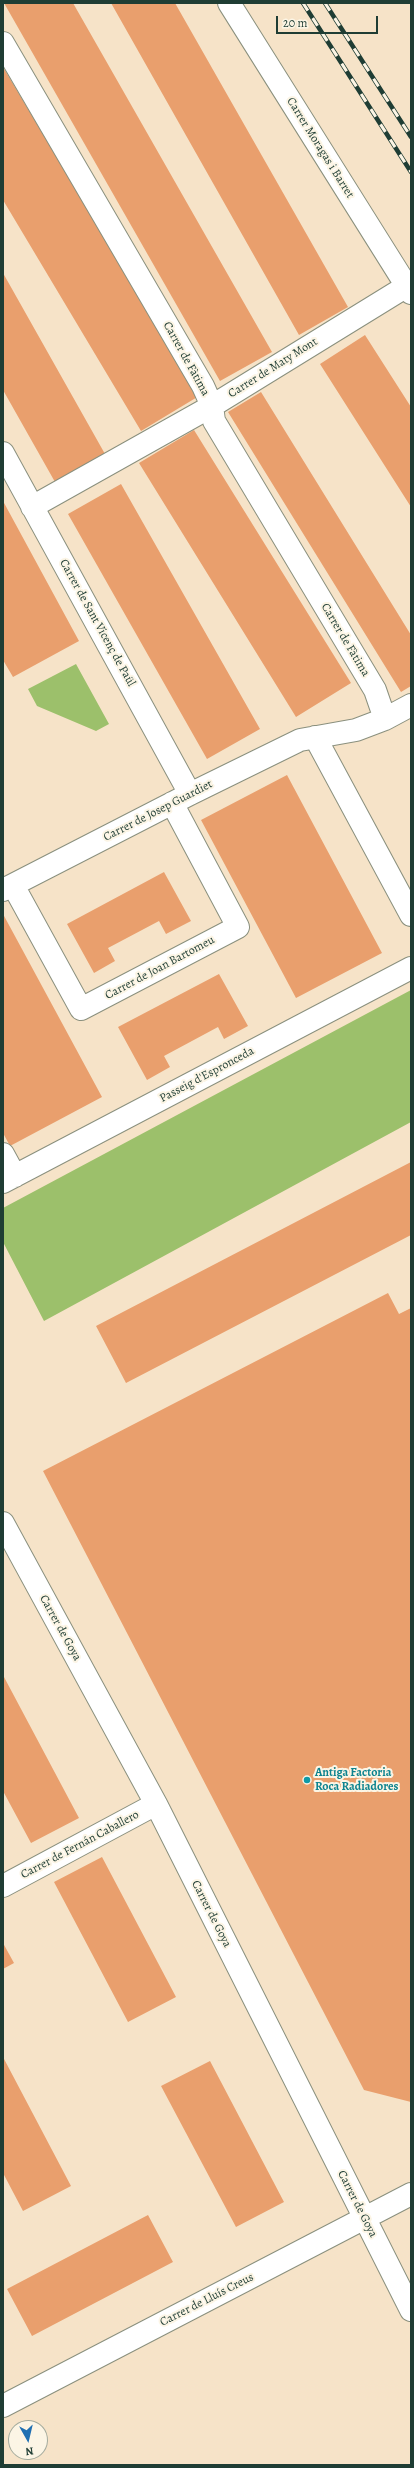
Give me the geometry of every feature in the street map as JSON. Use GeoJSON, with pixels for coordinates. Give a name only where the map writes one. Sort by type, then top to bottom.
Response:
{"type":"FeatureCollection","features":[{"type":"Feature","properties":{"kind":"street","name":"Carrer Moragas i Barret"},"geometry":{"type":"LineString","coordinates":[[229,3],[409,289]]}},
{"type":"Feature","properties":{"kind":"street","name":"Carrer de Fàtima"},"geometry":{"type":"LineString","coordinates":[[3,43],[203,386],[212,406],[214,421],[375,690],[385,719]]}},
{"type":"Feature","properties":{"kind":"street","name":"Carrer de Maty Mont"},"geometry":{"type":"LineString","coordinates":[[32,507],[212,406],[409,289]]}},
{"type":"Feature","properties":{"kind":"street","name":"Carrer de Sant Vicenç de Paül"},"geometry":{"type":"LineString","coordinates":[[3,453],[181,798]]}},
{"type":"Feature","properties":{"kind":"street","name":"Carrer de Josep Guardiet"},"geometry":{"type":"LineString","coordinates":[[8,888],[181,798],[300,740],[356,730],[385,719],[411,705]]}},
{"type":"Feature","properties":{"kind":"street"},"geometry":{"type":"LineString","coordinates":[[315,737],[411,915]]}},
{"type":"Feature","properties":{"kind":"street","name":"Carrer de Joan Bartomeu"},"geometry":{"type":"LineString","coordinates":[[8,888],[81,1010],[238,927],[181,798]]}},
{"type":"Feature","properties":{"kind":"street","name":"Passeig d'Espronceda"},"geometry":{"type":"LineString","coordinates":[[9,1179],[411,968]]}},
{"type":"Feature","properties":{"kind":"street"},"geometry":{"type":"LineString","coordinates":[[3,1154],[9,1179]]}},
{"type":"Feature","properties":{"kind":"street","name":"Carrer de Goya"},"geometry":{"type":"LineString","coordinates":[[3,1523],[156,1804],[411,2310]]}},
{"type":"Feature","properties":{"kind":"street","name":"Carrer de Fernán Caballero"},"geometry":{"type":"LineString","coordinates":[[3,1886],[156,1804]]}},
{"type":"Feature","properties":{"kind":"street","name":"Carrer de Lluís Creus"},"geometry":{"type":"LineString","coordinates":[[3,2406],[411,2194]]}},
{"type":"Feature","properties":{"kind":"green space"},"geometry":{"type":"Polygon","coordinates":[[[76,664],[109,724],[96,731],[37,706],[28,689],[76,664]]]}},
{"type":"Feature","properties":{"kind":"green space"},"geometry":{"type":"Polygon","coordinates":[[[411,990],[411,1122],[44,1321],[3,1242],[3,1208],[411,990]]]}},
{"type":"Feature","properties":{"kind":"building"},"geometry":{"type":"Polygon","coordinates":[[[4,3],[73,3],[272,352],[220,381],[4,3]]]}},
{"type":"Feature","properties":{"kind":"building"},"geometry":{"type":"Polygon","coordinates":[[[111,3],[175,3],[348,307],[299,335],[111,3]]]}},
{"type":"Feature","properties":{"kind":"building"},"geometry":{"type":"Polygon","coordinates":[[[3,67],[199,396],[141,431],[3,200],[3,67]]]}},
{"type":"Feature","properties":{"kind":"building"},"geometry":{"type":"Polygon","coordinates":[[[3,273],[105,454],[55,482],[3,390],[3,273]]]}},
{"type":"Feature","properties":{"kind":"building"},"geometry":{"type":"Polygon","coordinates":[[[365,335],[411,407],[411,507],[320,364],[365,335]]]}},
{"type":"Feature","properties":{"kind":"building"},"geometry":{"type":"Polygon","coordinates":[[[261,392],[411,635],[411,686],[401,692],[228,412],[261,392]]]}},
{"type":"Feature","properties":{"kind":"building"},"geometry":{"type":"Polygon","coordinates":[[[194,430],[351,683],[296,717],[139,463],[194,430]]]}},
{"type":"Feature","properties":{"kind":"building"},"geometry":{"type":"Polygon","coordinates":[[[121,484],[260,729],[207,759],[68,514],[121,484]]]}},
{"type":"Feature","properties":{"kind":"building"},"geometry":{"type":"Polygon","coordinates":[[[3,501],[79,641],[13,677],[3,660],[3,501]]]}},
{"type":"Feature","properties":{"kind":"building"},"geometry":{"type":"Polygon","coordinates":[[[287,775],[382,953],[296,998],[201,820],[287,775]]]}},
{"type":"Feature","properties":{"kind":"building"},"geometry":{"type":"Polygon","coordinates":[[[164,872],[191,921],[166,934],[159,921],[108,948],[115,961],[94,973],[67,924],[164,872]]]}},
{"type":"Feature","properties":{"kind":"building"},"geometry":{"type":"Polygon","coordinates":[[[3,914],[102,1097],[10,1146],[3,1133],[3,914]]]}},
{"type":"Feature","properties":{"kind":"building"},"geometry":{"type":"Polygon","coordinates":[[[219,974],[248,1026],[224,1039],[218,1027],[164,1056],[170,1067],[147,1080],[118,1027],[219,974]]]}},
{"type":"Feature","properties":{"kind":"building"},"geometry":{"type":"Polygon","coordinates":[[[411,1162],[411,1235],[126,1383],[96,1326],[411,1162]]]}},
{"type":"Feature","properties":{"kind":"building","name":"Antiga Factoria Roca Radiadores"},"geometry":{"type":"Polygon","coordinates":[[[388,1293],[399,1314],[411,1308],[411,2102],[364,2090],[43,1471],[388,1293]]]}},
{"type":"Feature","properties":{"kind":"building"},"geometry":{"type":"Polygon","coordinates":[[[4,1677],[79,1818],[31,1843],[3,1791],[4,1677]]]}},
{"type":"Feature","properties":{"kind":"building"},"geometry":{"type":"Polygon","coordinates":[[[102,1857],[176,1997],[128,2022],[54,1882],[102,1857]]]}},
{"type":"Feature","properties":{"kind":"building"},"geometry":{"type":"Polygon","coordinates":[[[3,1943],[14,1963],[3,1969],[3,1943]]]}},
{"type":"Feature","properties":{"kind":"building"},"geometry":{"type":"Polygon","coordinates":[[[3,2057],[71,2186],[23,2211],[3,2173],[3,2057]]]}},
{"type":"Feature","properties":{"kind":"building"},"geometry":{"type":"Polygon","coordinates":[[[210,2061],[284,2202],[236,2227],[161,2086],[210,2061]]]}},
{"type":"Feature","properties":{"kind":"building"},"geometry":{"type":"Polygon","coordinates":[[[148,2215],[173,2262],[32,2336],[7,2289],[148,2215]]]}},
{"type":"Feature","properties":{"kind":"railway"},"geometry":{"type":"LineString","coordinates":[[303,3],[411,172]]}},
{"type":"Feature","properties":{"kind":"railway"},"geometry":{"type":"LineString","coordinates":[[325,3],[411,137]]}},
{"type":"Feature","properties":{"kind":"place","name":"Antiga Factoria Roca Radiadores"},"geometry":{"type":"Point","coordinates":[307,1780]}}]}
